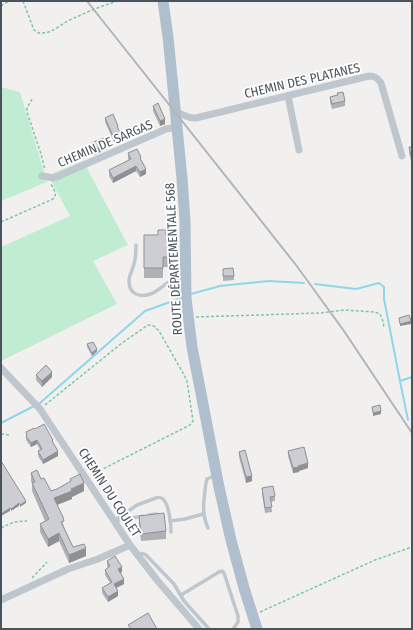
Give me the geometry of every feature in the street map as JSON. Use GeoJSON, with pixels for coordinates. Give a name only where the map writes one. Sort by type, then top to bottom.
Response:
{"type":"FeatureCollection","features":[{"type":"Feature","properties":{"kind":"main road","name":"ROUTE DÉPARTEMENTALE 568"},"geometry":{"type":"LineString","coordinates":[[163,1],[184,200],[188,318],[192,346],[231,540],[257,629]]}},
{"type":"Feature","properties":{"kind":"street","name":"CHEMIN DES PLATANES"},"geometry":{"type":"LineString","coordinates":[[176,113],[181,113],[189,118],[193,118],[370,76],[377,77],[381,83],[402,156]]}},
{"type":"Feature","properties":{"kind":"street"},"geometry":{"type":"LineString","coordinates":[[288,96],[299,150]]}},
{"type":"Feature","properties":{"kind":"street","name":"CHEMIN DE SARGAS"},"geometry":{"type":"LineString","coordinates":[[45,177],[54,178],[166,130],[177,127]]}},
{"type":"Feature","properties":{"kind":"street","name":"CHEMIN DU COULET"},"geometry":{"type":"LineString","coordinates":[[1,368],[40,409],[137,555],[199,629]]}},
{"type":"Feature","properties":{"kind":"street"},"geometry":{"type":"LineString","coordinates":[[1,600],[68,569],[98,559],[130,545]]}},
{"type":"Feature","properties":{"kind":"lane"},"geometry":{"type":"LineString","coordinates":[[136,245],[135,263],[129,281],[130,288],[134,293],[146,296],[154,293],[174,279],[186,278]]}},
{"type":"Feature","properties":{"kind":"lane"},"geometry":{"type":"LineString","coordinates":[[208,528],[203,514],[206,483],[207,479],[217,475]]}},
{"type":"Feature","properties":{"kind":"lane"},"geometry":{"type":"LineString","coordinates":[[114,521],[137,505],[160,497],[165,503],[170,521],[171,532]]}},
{"type":"Feature","properties":{"kind":"lane"},"geometry":{"type":"LineString","coordinates":[[114,521],[157,514]]}},
{"type":"Feature","properties":{"kind":"lane"},"geometry":{"type":"LineString","coordinates":[[170,521],[203,514]]}},
{"type":"Feature","properties":{"kind":"lane"},"geometry":{"type":"LineString","coordinates":[[137,555],[140,553],[146,555],[174,584],[184,600],[209,629]]}},
{"type":"Feature","properties":{"kind":"lane"},"geometry":{"type":"LineString","coordinates":[[181,595],[222,571],[224,573],[238,616],[238,622],[233,629]]}},
{"type":"Feature","properties":{"kind":"path"},"geometry":{"type":"LineString","coordinates":[[1,6],[9,1]]}},
{"type":"Feature","properties":{"kind":"path"},"geometry":{"type":"LineString","coordinates":[[23,1],[34,30],[38,33],[43,33],[50,32],[99,7],[118,1]]}},
{"type":"Feature","properties":{"kind":"path"},"geometry":{"type":"LineString","coordinates":[[1,222],[55,197],[56,193],[45,177],[46,173],[41,154],[27,112],[27,108],[32,99]]}},
{"type":"Feature","properties":{"kind":"path"},"geometry":{"type":"LineString","coordinates":[[188,318],[344,310],[375,312],[380,314],[384,328]]}},
{"type":"Feature","properties":{"kind":"path"},"geometry":{"type":"LineString","coordinates":[[40,409],[122,343],[148,326],[154,326],[159,331],[183,373],[186,381],[193,421],[190,425],[86,478]]}},
{"type":"Feature","properties":{"kind":"path"},"geometry":{"type":"LineString","coordinates":[[1,434],[10,435]]}},
{"type":"Feature","properties":{"kind":"path"},"geometry":{"type":"LineString","coordinates":[[1,528],[14,522],[27,521]]}},
{"type":"Feature","properties":{"kind":"path"},"geometry":{"type":"LineString","coordinates":[[253,616],[375,560],[412,547]]}},
{"type":"Feature","properties":{"kind":"path"},"geometry":{"type":"LineString","coordinates":[[32,578],[47,562]]}},
{"type":"Feature","properties":{"kind":"green space"},"geometry":{"type":"Polygon","coordinates":[[[1,87],[20,92],[47,182],[1,201],[1,87]]]}},
{"type":"Feature","properties":{"kind":"green space"},"geometry":{"type":"Polygon","coordinates":[[[83,161],[128,245],[93,261],[117,304],[1,361],[1,247],[70,216],[48,175],[83,161]]]}},
{"type":"Feature","properties":{"kind":"building"},"geometry":{"type":"Polygon","coordinates":[[[343,92],[345,101],[332,104],[330,97],[338,95],[337,93],[343,92]]]}},
{"type":"Feature","properties":{"kind":"building"},"geometry":{"type":"Polygon","coordinates":[[[158,103],[165,119],[160,121],[153,106],[158,103]]]}},
{"type":"Feature","properties":{"kind":"building"},"geometry":{"type":"Polygon","coordinates":[[[113,114],[121,135],[114,138],[105,118],[113,114]]]}},
{"type":"Feature","properties":{"kind":"building"},"geometry":{"type":"Polygon","coordinates":[[[104,138],[107,144],[94,150],[91,143],[104,138]]]}},
{"type":"Feature","properties":{"kind":"building"},"geometry":{"type":"Polygon","coordinates":[[[409,147],[412,147],[412,156],[411,156],[409,147]]]}},
{"type":"Feature","properties":{"kind":"building"},"geometry":{"type":"Polygon","coordinates":[[[137,149],[146,169],[140,172],[136,166],[113,178],[109,170],[131,159],[128,153],[137,149]]]}},
{"type":"Feature","properties":{"kind":"building"},"geometry":{"type":"Polygon","coordinates":[[[158,230],[166,230],[166,236],[174,236],[174,257],[163,257],[163,268],[144,268],[144,235],[158,235],[158,230]]]}},
{"type":"Feature","properties":{"kind":"building"},"geometry":{"type":"Polygon","coordinates":[[[233,268],[234,276],[223,276],[223,269],[233,268]]]}},
{"type":"Feature","properties":{"kind":"building"},"geometry":{"type":"Polygon","coordinates":[[[409,315],[411,321],[400,324],[399,318],[409,315]]]}},
{"type":"Feature","properties":{"kind":"building"},"geometry":{"type":"Polygon","coordinates":[[[93,342],[97,349],[92,353],[87,344],[93,342]]]}},
{"type":"Feature","properties":{"kind":"building"},"geometry":{"type":"Polygon","coordinates":[[[46,365],[52,372],[42,381],[36,375],[46,365]]]}},
{"type":"Feature","properties":{"kind":"building"},"geometry":{"type":"Polygon","coordinates":[[[380,405],[381,411],[373,413],[372,407],[380,405]]]}},
{"type":"Feature","properties":{"kind":"building"},"geometry":{"type":"Polygon","coordinates":[[[44,424],[58,451],[43,460],[38,451],[42,449],[37,440],[31,443],[26,436],[26,432],[44,424]]]}},
{"type":"Feature","properties":{"kind":"building"},"geometry":{"type":"Polygon","coordinates":[[[304,447],[308,463],[293,468],[288,451],[304,447]]]}},
{"type":"Feature","properties":{"kind":"building"},"geometry":{"type":"Polygon","coordinates":[[[245,450],[252,476],[246,477],[239,452],[245,450]]]}},
{"type":"Feature","properties":{"kind":"building"},"geometry":{"type":"Polygon","coordinates":[[[1,461],[26,501],[20,505],[19,503],[1,514],[1,461]]]}},
{"type":"Feature","properties":{"kind":"building"},"geometry":{"type":"Polygon","coordinates":[[[37,470],[41,479],[44,478],[51,491],[71,481],[70,479],[80,474],[84,483],[71,489],[72,491],[54,498],[63,517],[64,521],[61,522],[73,547],[84,544],[86,548],[69,555],[59,533],[48,539],[40,524],[49,519],[32,483],[35,482],[31,473],[37,470]]]}},
{"type":"Feature","properties":{"kind":"building"},"geometry":{"type":"Polygon","coordinates":[[[273,486],[275,496],[270,497],[272,507],[265,508],[262,488],[273,486]]]}},
{"type":"Feature","properties":{"kind":"building"},"geometry":{"type":"Polygon","coordinates":[[[164,513],[166,531],[141,534],[139,516],[164,513]]]}},
{"type":"Feature","properties":{"kind":"building"},"geometry":{"type":"Polygon","coordinates":[[[115,556],[122,567],[118,569],[124,579],[114,584],[118,591],[108,597],[102,588],[112,582],[105,570],[110,566],[107,561],[115,556]]]}},
{"type":"Feature","properties":{"kind":"building"},"geometry":{"type":"Polygon","coordinates":[[[148,613],[157,629],[131,629],[128,625],[148,613]]]}},
{"type":"Feature","properties":{"kind":"waterway"},"geometry":{"type":"LineString","coordinates":[[191,294],[220,286],[269,281],[304,283]]}},
{"type":"Feature","properties":{"kind":"waterway"},"geometry":{"type":"LineString","coordinates":[[315,284],[356,289],[379,283],[384,287],[384,299],[400,381],[412,377]]}},
{"type":"Feature","properties":{"kind":"waterway"},"geometry":{"type":"LineString","coordinates":[[40,403],[145,311],[181,298]]}},
{"type":"Feature","properties":{"kind":"waterway"},"geometry":{"type":"LineString","coordinates":[[400,381],[408,420]]}},
{"type":"Feature","properties":{"kind":"waterway"},"geometry":{"type":"LineString","coordinates":[[1,423],[34,406]]}},
{"type":"Feature","properties":{"kind":"railway"},"geometry":{"type":"LineString","coordinates":[[87,1],[296,265],[344,331],[412,433]]}}]}
